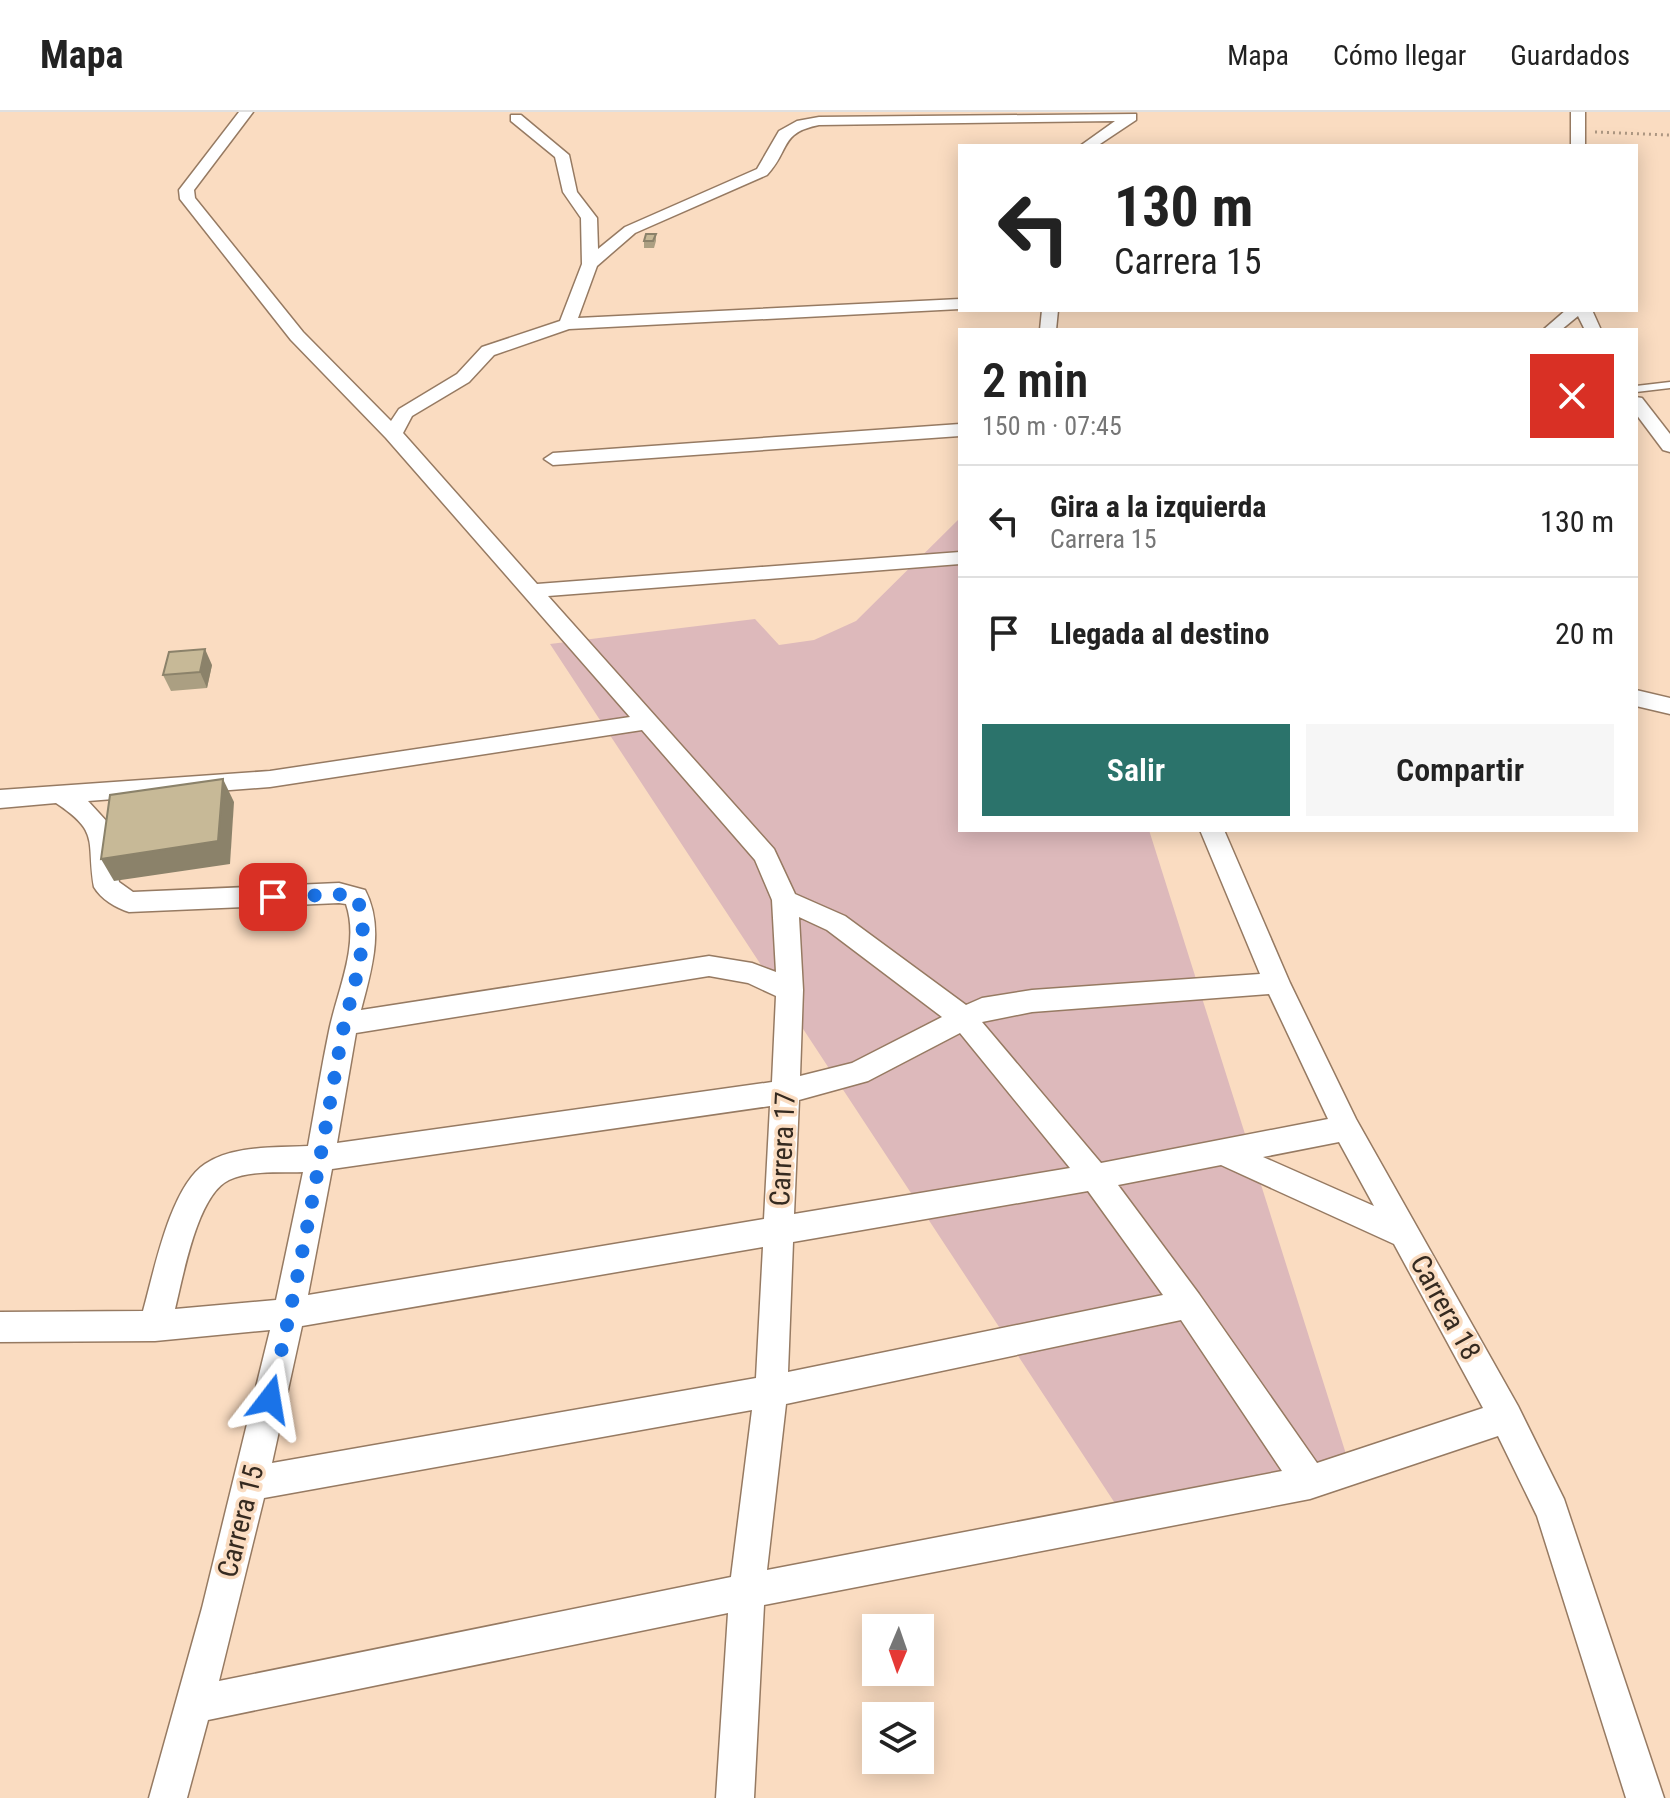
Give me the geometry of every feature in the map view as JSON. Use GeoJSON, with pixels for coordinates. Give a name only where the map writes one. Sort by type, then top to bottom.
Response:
{"type":"FeatureCollection","features":[{"type":"Feature","properties":{"kind":"street","name":"Carrera 17"},"geometry":{"type":"LineString","coordinates":[[246,112],[185,196],[297,336],[393,434],[765,855],[785,900],[790,990],[771,1391],[747,1591],[735,1798]]}},
{"type":"Feature","properties":{"kind":"street"},"geometry":{"type":"LineString","coordinates":[[1578,112],[1578,139]]}},
{"type":"Feature","properties":{"kind":"street"},"geometry":{"type":"LineString","coordinates":[[1090,144],[1138,114]]}},
{"type":"Feature","properties":{"kind":"street"},"geometry":{"type":"LineString","coordinates":[[590,264],[630,230],[762,172],[770,165],[783,132],[795,124],[1138,114]]}},
{"type":"Feature","properties":{"kind":"street"},"geometry":{"type":"LineString","coordinates":[[516,118],[562,155],[570,192],[589,218],[590,264],[567,324]]}},
{"type":"Feature","properties":{"kind":"street"},"geometry":{"type":"LineString","coordinates":[[393,434],[405,413],[463,378],[493,348],[567,324],[958,304]]}},
{"type":"Feature","properties":{"kind":"street"},"geometry":{"type":"LineString","coordinates":[[1554,328],[1574,312]]}},
{"type":"Feature","properties":{"kind":"street"},"geometry":{"type":"LineString","coordinates":[[1638,405],[1670,446]]}},
{"type":"Feature","properties":{"kind":"street"},"geometry":{"type":"LineString","coordinates":[[553,459],[958,430]]}},
{"type":"Feature","properties":{"kind":"street"},"geometry":{"type":"LineString","coordinates":[[530,591],[958,558]]}},
{"type":"Feature","properties":{"kind":"street"},"geometry":{"type":"LineString","coordinates":[[1638,698],[1670,706]]}},
{"type":"Feature","properties":{"kind":"street"},"geometry":{"type":"LineString","coordinates":[[0,799],[270,779],[646,722]]}},
{"type":"Feature","properties":{"kind":"street","name":"Carrera 15"},"geometry":{"type":"LineString","coordinates":[[61,795],[96,819],[103,840],[107,887],[129,902],[339,893],[356,897],[362,916],[361,946],[291,1313],[195,1704],[168,1798]]}},
{"type":"Feature","properties":{"kind":"street","name":"Carrera 18"},"geometry":{"type":"LineString","coordinates":[[1213,832],[1277,983],[1346,1128],[1506,1417],[1552,1511],[1645,1798]]}},
{"type":"Feature","properties":{"kind":"street"},"geometry":{"type":"LineString","coordinates":[[785,900],[836,923],[962,1017],[1095,1177],[1188,1304],[1310,1482]]}},
{"type":"Feature","properties":{"kind":"street"},"geometry":{"type":"LineString","coordinates":[[344,1024],[709,966],[752,973],[790,990]]}},
{"type":"Feature","properties":{"kind":"street"},"geometry":{"type":"LineString","coordinates":[[155,1326],[188,1213],[200,1189],[213,1174],[232,1165],[321,1158],[785,1092],[858,1073],[982,1009],[1032,1001],[1277,983]]}},
{"type":"Feature","properties":{"kind":"street"},"geometry":{"type":"LineString","coordinates":[[0,1327],[155,1326],[291,1313],[1095,1177],[1346,1128]]}},
{"type":"Feature","properties":{"kind":"street"},"geometry":{"type":"LineString","coordinates":[[1222,1152],[1406,1235]]}},
{"type":"Feature","properties":{"kind":"street"},"geometry":{"type":"LineString","coordinates":[[249,1484],[771,1391],[1188,1304]]}},
{"type":"Feature","properties":{"kind":"street"},"geometry":{"type":"LineString","coordinates":[[195,1704],[747,1591],[1310,1482],[1506,1417]]}},
{"type":"Feature","properties":{"kind":"lane"},"geometry":{"type":"LineString","coordinates":[[1638,389],[1670,385]]}},
{"type":"Feature","properties":{"kind":"path"},"geometry":{"type":"LineString","coordinates":[[1578,139],[1670,135]]}},
{"type":"Feature","properties":{"kind":"shaded area"},"geometry":{"type":"Polygon","coordinates":[[[958,520],[958,832],[1150,832],[1352,1473],[1124,1517],[550,644],[755,619],[779,645],[814,640],[856,621],[958,520]]]}},
{"type":"Feature","properties":{"kind":"building"},"geometry":{"type":"Polygon","coordinates":[[[646,234],[656,234],[653,241],[644,241],[646,234]]]}},
{"type":"Feature","properties":{"kind":"building"},"geometry":{"type":"Polygon","coordinates":[[[205,649],[200,672],[163,675],[169,652],[205,649]]]}},
{"type":"Feature","properties":{"kind":"building"},"geometry":{"type":"Polygon","coordinates":[[[223,779],[218,841],[101,859],[110,795],[223,779]]]}},
{"type":"Feature","properties":{"kind":"route"},"geometry":{"type":"LineString","coordinates":[[270,1399],[291,1313],[321,1158],[361,946],[362,916],[356,897],[350,894],[273,897]]}}]}
